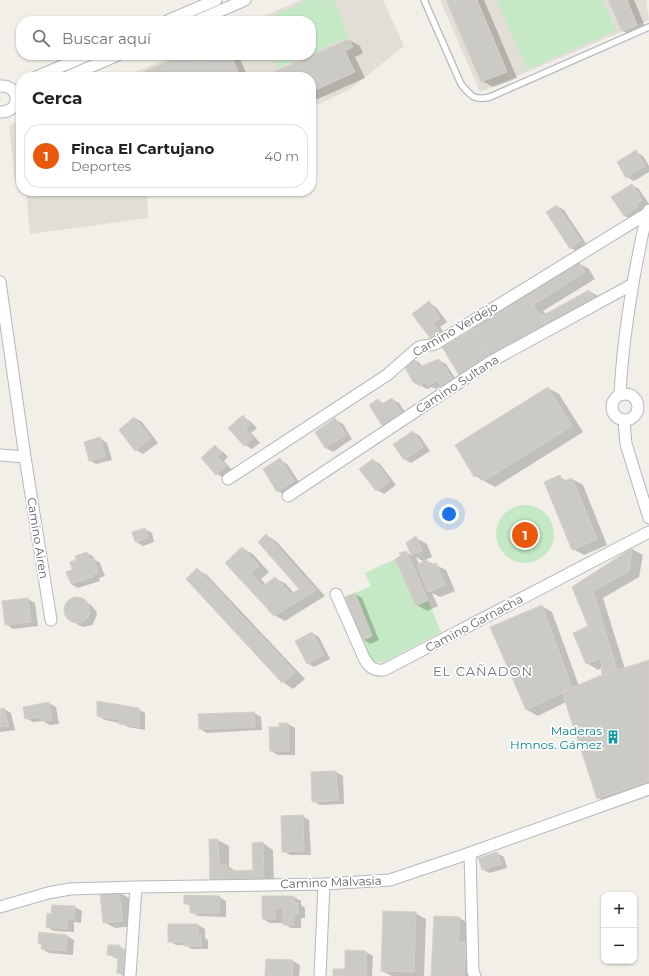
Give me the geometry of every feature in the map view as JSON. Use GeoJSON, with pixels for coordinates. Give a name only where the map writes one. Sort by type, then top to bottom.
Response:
{"type":"FeatureCollection","features":[{"type":"Feature","properties":{"kind":"street"},"geometry":{"type":"LineString","coordinates":[[179,16],[216,0]]}},
{"type":"Feature","properties":{"kind":"street"},"geometry":{"type":"LineString","coordinates":[[208,16],[245,0]]}},
{"type":"Feature","properties":{"kind":"street"},"geometry":{"type":"LineString","coordinates":[[48,72],[76,60]]}},
{"type":"Feature","properties":{"kind":"street"},"geometry":{"type":"LineString","coordinates":[[79,72],[106,60]]}},
{"type":"Feature","properties":{"kind":"street"},"geometry":{"type":"LineString","coordinates":[[10,86],[16,94]]}},
{"type":"Feature","properties":{"kind":"street"},"geometry":{"type":"LineString","coordinates":[[0,112],[10,111],[16,104]]}},
{"type":"Feature","properties":{"kind":"street"},"geometry":{"type":"LineString","coordinates":[[620,394],[621,371],[633,284],[648,211]]}},
{"type":"Feature","properties":{"kind":"street","name":"Camino Verdejo"},"geometry":{"type":"LineString","coordinates":[[228,479],[387,375],[419,347],[435,344],[648,211]]}},
{"type":"Feature","properties":{"kind":"street","name":"Camino Airen"},"geometry":{"type":"LineString","coordinates":[[0,282],[24,456],[51,620]]}},
{"type":"Feature","properties":{"kind":"street","name":"Camino Sultana"},"geometry":{"type":"LineString","coordinates":[[288,496],[490,362],[633,284]]}},
{"type":"Feature","properties":{"kind":"street"},"geometry":{"type":"LineString","coordinates":[[620,394],[631,395],[644,406],[633,418],[628,420],[619,419],[616,417],[612,409],[613,401],[620,394]]}},
{"type":"Feature","properties":{"kind":"street"},"geometry":{"type":"LineString","coordinates":[[624,420],[626,444],[649,518]]}},
{"type":"Feature","properties":{"kind":"street"},"geometry":{"type":"LineString","coordinates":[[0,455],[24,456]]}},
{"type":"Feature","properties":{"kind":"street","name":"Camino Garnacha"},"geometry":{"type":"LineString","coordinates":[[336,594],[368,665],[378,671],[384,670],[649,532]]}},
{"type":"Feature","properties":{"kind":"street","name":"Camino Malvasía"},"geometry":{"type":"LineString","coordinates":[[0,907],[48,893],[70,889],[136,886],[324,884],[390,880],[649,790]]}},
{"type":"Feature","properties":{"kind":"street"},"geometry":{"type":"LineString","coordinates":[[470,853],[473,972],[475,976]]}},
{"type":"Feature","properties":{"kind":"street"},"geometry":{"type":"LineString","coordinates":[[320,976],[324,884]]}},
{"type":"Feature","properties":{"kind":"street"},"geometry":{"type":"LineString","coordinates":[[130,976],[136,886]]}},
{"type":"Feature","properties":{"kind":"lane"},"geometry":{"type":"LineString","coordinates":[[424,0],[461,84],[470,95],[476,98],[490,96],[649,26]]}},
{"type":"Feature","properties":{"kind":"shaded area"},"geometry":{"type":"Polygon","coordinates":[[[301,0],[383,0],[404,46],[350,89],[316,106],[316,72],[135,72],[163,60],[316,60],[316,16],[264,16],[301,0]]]}},
{"type":"Feature","properties":{"kind":"shaded area"},"geometry":{"type":"Polygon","coordinates":[[[440,0],[646,0],[649,20],[480,92],[440,0]]]}},
{"type":"Feature","properties":{"kind":"shaded area"},"geometry":{"type":"Polygon","coordinates":[[[16,123],[15,183],[9,126],[16,123]]]}},
{"type":"Feature","properties":{"kind":"shaded area"},"geometry":{"type":"Polygon","coordinates":[[[26,196],[147,196],[148,218],[30,234],[26,196]]]}},
{"type":"Feature","properties":{"kind":"green space"},"geometry":{"type":"Polygon","coordinates":[[[310,0],[334,0],[349,37],[316,52],[316,16],[273,16],[310,0]]]}},
{"type":"Feature","properties":{"kind":"green space"},"geometry":{"type":"Polygon","coordinates":[[[497,0],[602,0],[616,31],[527,69],[497,0]]]}},
{"type":"Feature","properties":{"kind":"green space"},"geometry":{"type":"Polygon","coordinates":[[[274,60],[296,60],[278,68],[274,60]]]}},
{"type":"Feature","properties":{"kind":"green space"},"geometry":{"type":"Polygon","coordinates":[[[525,505],[541,510],[549,518],[554,534],[549,550],[541,558],[525,563],[509,558],[501,550],[496,534],[501,518],[509,510],[525,505]]]}},
{"type":"Feature","properties":{"kind":"green space"},"geometry":{"type":"Polygon","coordinates":[[[395,559],[416,605],[428,600],[441,632],[382,663],[372,661],[362,640],[372,636],[355,593],[371,586],[365,573],[395,559]]]}},
{"type":"Feature","properties":{"kind":"building"},"geometry":{"type":"Polygon","coordinates":[[[446,0],[477,0],[507,72],[481,82],[446,0]]]}},
{"type":"Feature","properties":{"kind":"building"},"geometry":{"type":"Polygon","coordinates":[[[608,0],[627,0],[637,25],[622,31],[608,0]]]}},
{"type":"Feature","properties":{"kind":"building"},"geometry":{"type":"Polygon","coordinates":[[[349,39],[353,47],[345,51],[355,72],[316,90],[316,72],[273,72],[301,60],[316,60],[316,53],[349,39]]]}},
{"type":"Feature","properties":{"kind":"building"},"geometry":{"type":"Polygon","coordinates":[[[171,60],[198,60],[199,62],[204,60],[233,60],[238,72],[145,72],[171,60]]]}},
{"type":"Feature","properties":{"kind":"building"},"geometry":{"type":"Polygon","coordinates":[[[636,150],[645,166],[626,178],[617,162],[636,150]]]}},
{"type":"Feature","properties":{"kind":"building"},"geometry":{"type":"Polygon","coordinates":[[[632,184],[642,200],[636,204],[638,207],[624,216],[611,197],[632,184]]]}},
{"type":"Feature","properties":{"kind":"building"},"geometry":{"type":"Polygon","coordinates":[[[557,205],[581,241],[570,249],[546,212],[557,205]]]}},
{"type":"Feature","properties":{"kind":"building"},"geometry":{"type":"Polygon","coordinates":[[[578,261],[585,272],[533,305],[527,294],[578,261]]]}},
{"type":"Feature","properties":{"kind":"building"},"geometry":{"type":"Polygon","coordinates":[[[589,290],[595,300],[547,326],[542,316],[589,290]]]}},
{"type":"Feature","properties":{"kind":"building"},"geometry":{"type":"Polygon","coordinates":[[[527,294],[547,326],[490,357],[472,326],[527,294]]]}},
{"type":"Feature","properties":{"kind":"building"},"geometry":{"type":"Polygon","coordinates":[[[429,301],[440,318],[433,323],[439,331],[430,338],[412,314],[429,301]]]}},
{"type":"Feature","properties":{"kind":"building"},"geometry":{"type":"Polygon","coordinates":[[[473,329],[490,357],[459,375],[442,347],[473,329]]]}},
{"type":"Feature","properties":{"kind":"building"},"geometry":{"type":"Polygon","coordinates":[[[413,357],[419,367],[439,359],[453,380],[441,387],[438,380],[428,386],[426,382],[420,386],[413,382],[404,366],[413,357]]]}},
{"type":"Feature","properties":{"kind":"building"},"geometry":{"type":"Polygon","coordinates":[[[548,387],[572,426],[484,481],[479,474],[474,477],[455,445],[548,387]]]}},
{"type":"Feature","properties":{"kind":"building"},"geometry":{"type":"Polygon","coordinates":[[[392,398],[402,414],[383,427],[369,405],[378,399],[382,404],[392,398]]]}},
{"type":"Feature","properties":{"kind":"building"},"geometry":{"type":"Polygon","coordinates":[[[243,415],[250,424],[245,429],[253,438],[244,446],[228,428],[243,415]]]}},
{"type":"Feature","properties":{"kind":"building"},"geometry":{"type":"Polygon","coordinates":[[[134,417],[151,438],[135,451],[119,430],[134,417]]]}},
{"type":"Feature","properties":{"kind":"building"},"geometry":{"type":"Polygon","coordinates":[[[335,418],[346,435],[325,448],[315,432],[335,418]]]}},
{"type":"Feature","properties":{"kind":"building"},"geometry":{"type":"Polygon","coordinates":[[[413,431],[423,447],[404,460],[393,444],[413,431]]]}},
{"type":"Feature","properties":{"kind":"building"},"geometry":{"type":"Polygon","coordinates":[[[100,437],[105,456],[89,461],[84,442],[100,437]]]}},
{"type":"Feature","properties":{"kind":"building"},"geometry":{"type":"Polygon","coordinates":[[[215,445],[222,453],[217,457],[226,466],[216,475],[201,458],[215,445]]]}},
{"type":"Feature","properties":{"kind":"building"},"geometry":{"type":"Polygon","coordinates":[[[280,458],[294,481],[277,492],[263,469],[280,458]]]}},
{"type":"Feature","properties":{"kind":"building"},"geometry":{"type":"Polygon","coordinates":[[[373,459],[390,481],[376,491],[359,469],[373,459]]]}},
{"type":"Feature","properties":{"kind":"building"},"geometry":{"type":"Polygon","coordinates":[[[560,475],[562,482],[572,478],[597,539],[572,550],[544,482],[560,475]]]}},
{"type":"Feature","properties":{"kind":"building"},"geometry":{"type":"Polygon","coordinates":[[[145,528],[148,538],[135,542],[132,532],[145,528]]]}},
{"type":"Feature","properties":{"kind":"building"},"geometry":{"type":"Polygon","coordinates":[[[266,534],[316,590],[274,616],[225,563],[242,547],[259,566],[251,573],[263,586],[275,577],[291,594],[299,589],[258,542],[266,534]]]}},
{"type":"Feature","properties":{"kind":"building"},"geometry":{"type":"Polygon","coordinates":[[[416,536],[422,551],[411,555],[406,543],[416,536]]]}},
{"type":"Feature","properties":{"kind":"building"},"geometry":{"type":"Polygon","coordinates":[[[632,548],[629,571],[593,591],[617,670],[602,675],[601,658],[586,664],[573,633],[588,626],[572,587],[632,548]]]}},
{"type":"Feature","properties":{"kind":"building"},"geometry":{"type":"Polygon","coordinates":[[[406,551],[428,600],[416,606],[395,559],[401,556],[399,553],[406,551]]]}},
{"type":"Feature","properties":{"kind":"building"},"geometry":{"type":"Polygon","coordinates":[[[87,552],[89,559],[94,558],[98,573],[92,574],[93,577],[71,584],[66,572],[72,570],[70,562],[76,560],[75,556],[87,552]]]}},
{"type":"Feature","properties":{"kind":"building"},"geometry":{"type":"Polygon","coordinates":[[[427,560],[430,566],[436,563],[445,585],[428,592],[417,564],[427,560]]]}},
{"type":"Feature","properties":{"kind":"building"},"geometry":{"type":"Polygon","coordinates":[[[197,568],[295,672],[282,683],[186,579],[197,568]]]}},
{"type":"Feature","properties":{"kind":"building"},"geometry":{"type":"Polygon","coordinates":[[[355,593],[372,636],[362,640],[345,597],[355,593]]]}},
{"type":"Feature","properties":{"kind":"building"},"geometry":{"type":"Polygon","coordinates":[[[77,597],[86,601],[90,610],[86,619],[77,623],[68,619],[64,610],[68,601],[77,597]]]}},
{"type":"Feature","properties":{"kind":"building"},"geometry":{"type":"Polygon","coordinates":[[[28,598],[31,622],[5,625],[2,601],[28,598]]]}},
{"type":"Feature","properties":{"kind":"building"},"geometry":{"type":"Polygon","coordinates":[[[542,605],[572,688],[526,710],[490,627],[542,605]]]}},
{"type":"Feature","properties":{"kind":"building"},"geometry":{"type":"Polygon","coordinates":[[[312,632],[324,655],[307,664],[295,641],[312,632]]]}},
{"type":"Feature","properties":{"kind":"building","name":"Maderas Hmnos. Gámez"},"geometry":{"type":"Polygon","coordinates":[[[649,660],[649,781],[597,799],[562,692],[602,675],[649,660]]]}},
{"type":"Feature","properties":{"kind":"building"},"geometry":{"type":"Polygon","coordinates":[[[97,701],[139,708],[139,727],[119,724],[119,720],[97,716],[97,701]]]}},
{"type":"Feature","properties":{"kind":"building"},"geometry":{"type":"Polygon","coordinates":[[[49,702],[52,720],[42,721],[41,717],[25,719],[23,707],[49,702]]]}},
{"type":"Feature","properties":{"kind":"building"},"geometry":{"type":"Polygon","coordinates":[[[4,708],[9,726],[0,727],[0,709],[4,708]]]}},
{"type":"Feature","properties":{"kind":"building"},"geometry":{"type":"Polygon","coordinates":[[[254,712],[255,727],[199,729],[198,714],[254,712]]]}},
{"type":"Feature","properties":{"kind":"building"},"geometry":{"type":"Polygon","coordinates":[[[279,723],[288,723],[289,751],[270,751],[269,727],[279,727],[279,723]]]}},
{"type":"Feature","properties":{"kind":"building"},"geometry":{"type":"Polygon","coordinates":[[[336,771],[338,800],[312,802],[311,772],[336,771]]]}},
{"type":"Feature","properties":{"kind":"building"},"geometry":{"type":"Polygon","coordinates":[[[303,815],[304,851],[282,852],[281,816],[303,815]]]}},
{"type":"Feature","properties":{"kind":"building"},"geometry":{"type":"Polygon","coordinates":[[[209,839],[218,839],[219,865],[227,865],[227,871],[253,870],[252,843],[263,842],[264,879],[210,881],[209,839]]]}},
{"type":"Feature","properties":{"kind":"building"},"geometry":{"type":"Polygon","coordinates":[[[497,852],[501,864],[482,870],[478,858],[497,852]]]}},
{"type":"Feature","properties":{"kind":"building"},"geometry":{"type":"Polygon","coordinates":[[[119,891],[123,921],[103,923],[100,894],[119,891]]]}},
{"type":"Feature","properties":{"kind":"building"},"geometry":{"type":"Polygon","coordinates":[[[184,895],[220,896],[219,913],[190,913],[190,904],[184,904],[184,895]]]}},
{"type":"Feature","properties":{"kind":"building"},"geometry":{"type":"Polygon","coordinates":[[[262,896],[294,896],[294,903],[298,903],[298,914],[294,915],[294,925],[283,925],[283,908],[275,908],[275,919],[262,919],[262,896]]]}},
{"type":"Feature","properties":{"kind":"building"},"geometry":{"type":"Polygon","coordinates":[[[52,905],[75,906],[74,919],[67,919],[67,929],[46,927],[47,913],[51,914],[52,905]]]}},
{"type":"Feature","properties":{"kind":"building"},"geometry":{"type":"Polygon","coordinates":[[[383,911],[416,912],[414,972],[381,971],[383,911]]]}},
{"type":"Feature","properties":{"kind":"building"},"geometry":{"type":"Polygon","coordinates":[[[434,916],[460,917],[458,942],[466,942],[464,976],[431,976],[434,916]]]}},
{"type":"Feature","properties":{"kind":"building"},"geometry":{"type":"Polygon","coordinates":[[[168,924],[198,924],[198,935],[201,935],[201,946],[184,946],[184,942],[168,942],[168,924]]]}},
{"type":"Feature","properties":{"kind":"building"},"geometry":{"type":"Polygon","coordinates":[[[39,932],[67,935],[66,951],[41,949],[42,944],[38,944],[39,932]]]}},
{"type":"Feature","properties":{"kind":"building"},"geometry":{"type":"Polygon","coordinates":[[[108,945],[120,945],[120,950],[128,950],[126,974],[117,973],[118,956],[107,955],[108,945]]]}},
{"type":"Feature","properties":{"kind":"building"},"geometry":{"type":"Polygon","coordinates":[[[345,950],[366,951],[366,976],[333,976],[333,969],[345,969],[345,950]]]}},
{"type":"Feature","properties":{"kind":"building"},"geometry":{"type":"Polygon","coordinates":[[[266,959],[293,960],[292,976],[265,976],[266,959]]]}},
{"type":"Feature","properties":{"kind":"place","name":"Finca El Cartujano"},"geometry":{"type":"Point","coordinates":[525,535]}},
{"type":"Feature","properties":{"kind":"place","name":"Maderas Hmnos. Gámez"},"geometry":{"type":"Point","coordinates":[613,737]}},
{"type":"Feature","properties":{"kind":"district","name":"EL CAÑADON"},"geometry":{"type":"Point","coordinates":[483,671]}}]}
